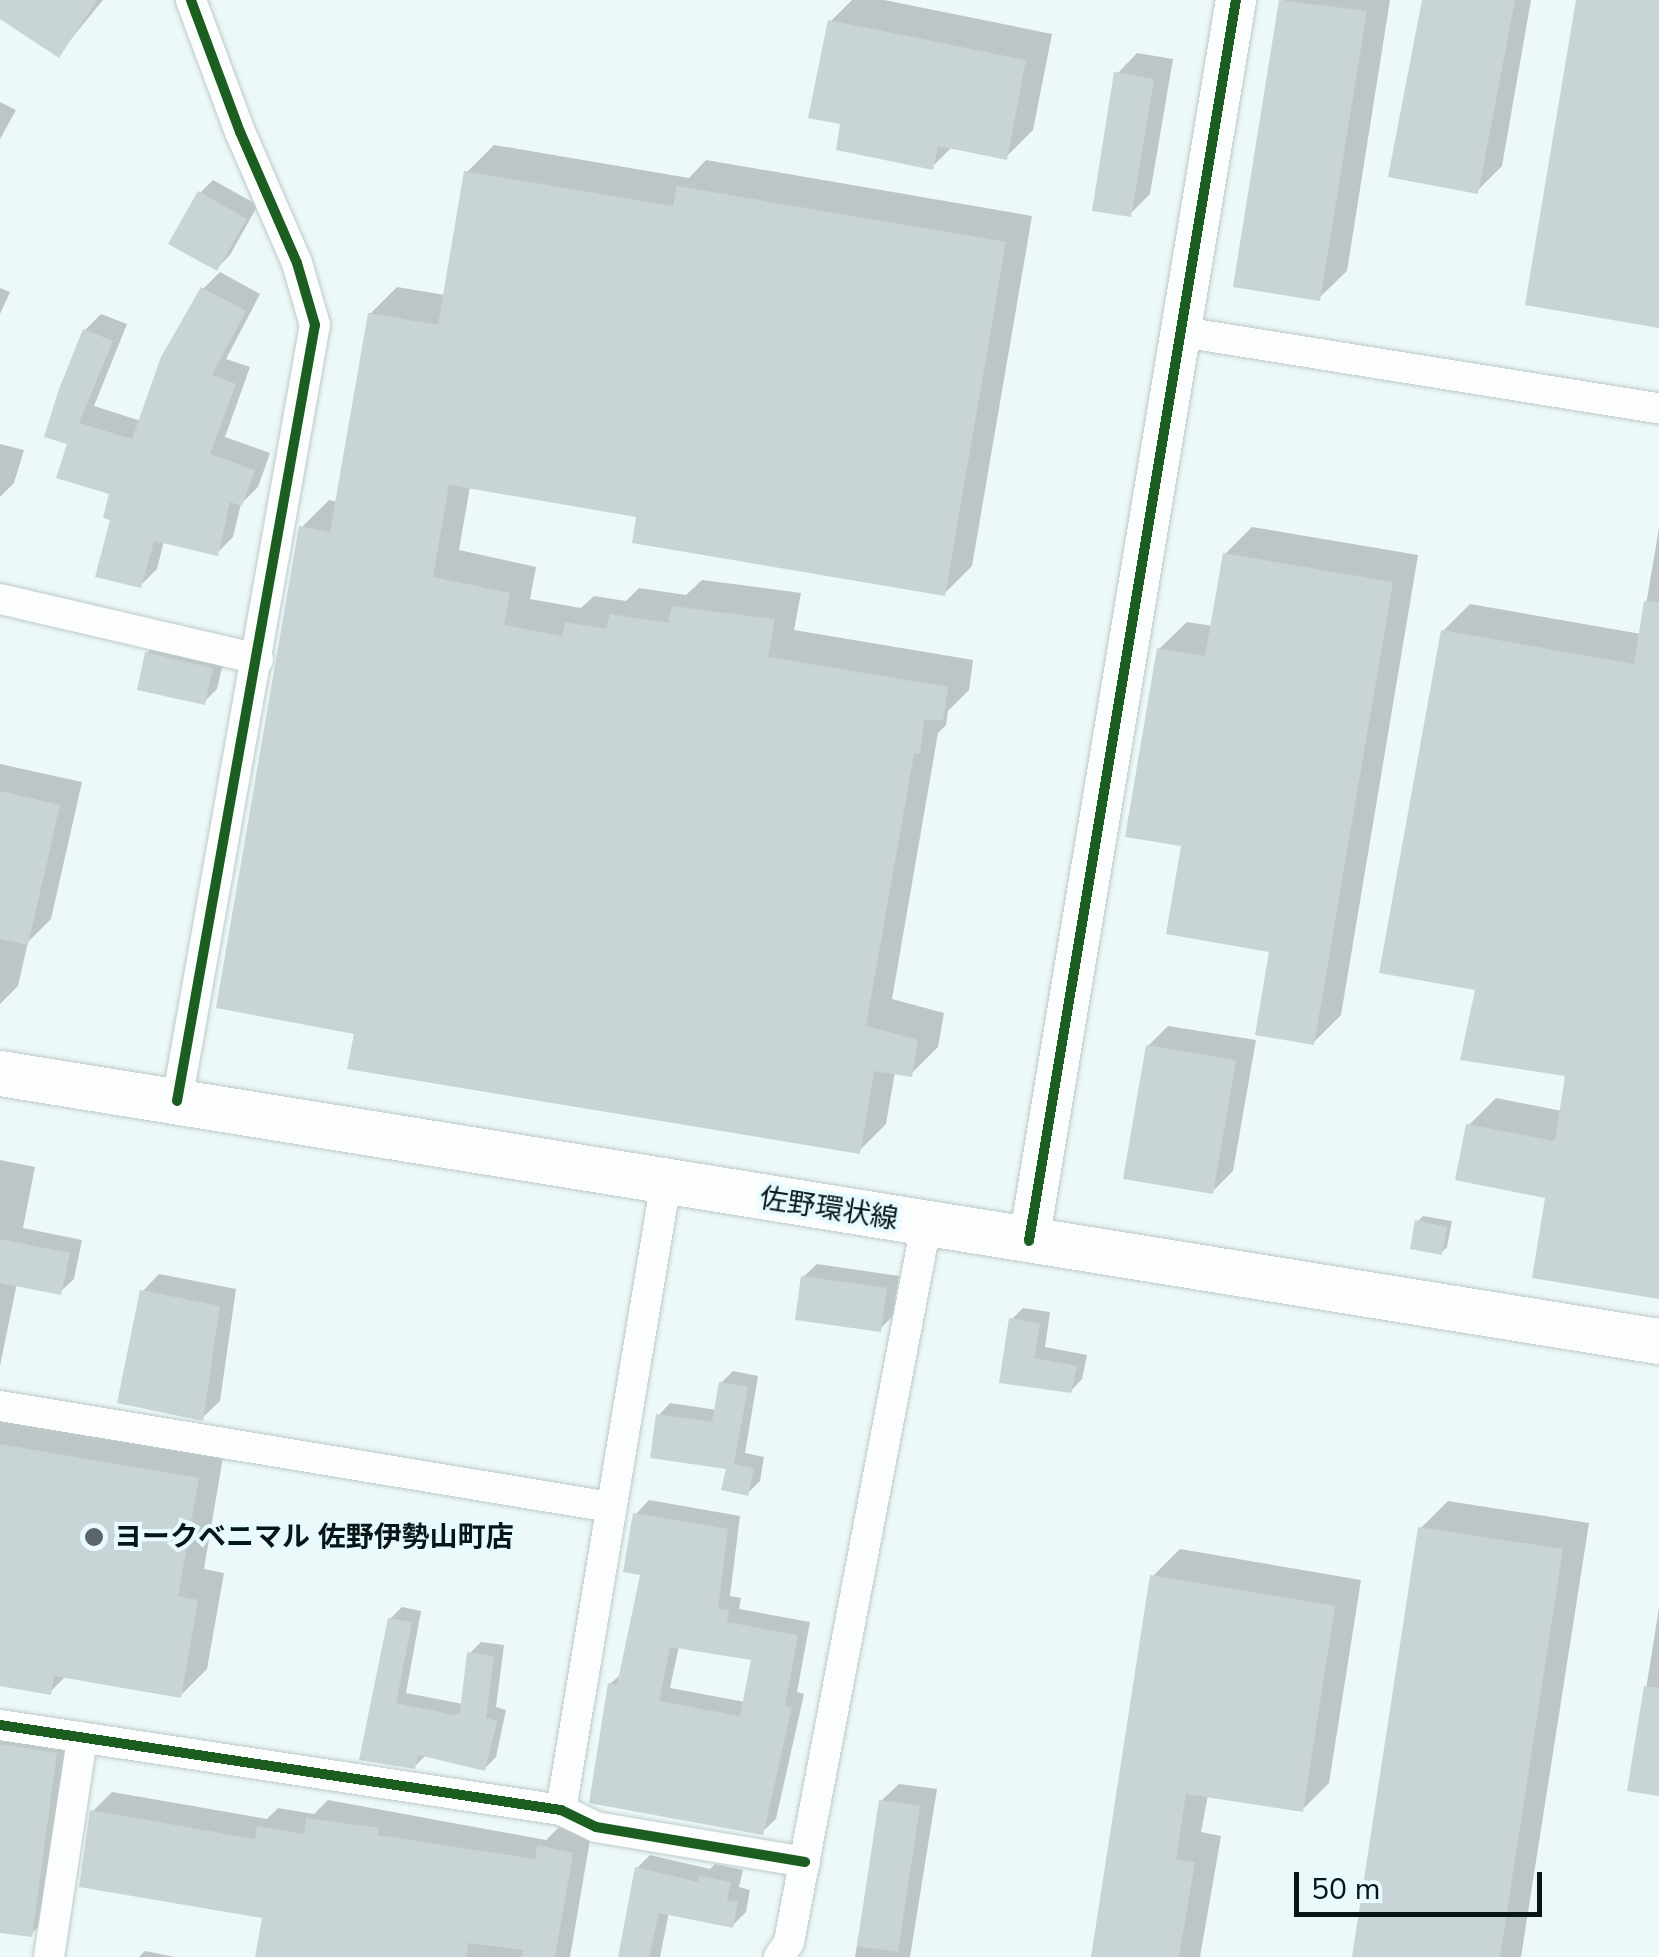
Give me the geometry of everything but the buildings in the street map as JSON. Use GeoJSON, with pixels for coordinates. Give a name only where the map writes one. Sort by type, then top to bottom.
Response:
{"type":"FeatureCollection","features":[{"type":"Feature","properties":{"kind":"main road","name":"佐野環状線"},"geometry":{"type":"LineString","coordinates":[[0,1073],[1659,1342]]}},
{"type":"Feature","properties":{"kind":"street"},"geometry":{"type":"LineString","coordinates":[[176,1101],[315,325],[297,263],[240,132],[191,0]]}},
{"type":"Feature","properties":{"kind":"street"},"geometry":{"type":"LineString","coordinates":[[1029,1241],[1236,0]]}},
{"type":"Feature","properties":{"kind":"street"},"geometry":{"type":"LineString","coordinates":[[1182,332],[1659,408]]}},
{"type":"Feature","properties":{"kind":"street"},"geometry":{"type":"LineString","coordinates":[[0,600],[258,660]]}},
{"type":"Feature","properties":{"kind":"street"},"geometry":{"type":"LineString","coordinates":[[561,1810],[666,1182]]}},
{"type":"Feature","properties":{"kind":"street"},"geometry":{"type":"LineString","coordinates":[[779,1957],[789,1942],[926,1225]]}},
{"type":"Feature","properties":{"kind":"street"},"geometry":{"type":"LineString","coordinates":[[0,1406],[610,1507]]}},
{"type":"Feature","properties":{"kind":"street"},"geometry":{"type":"LineString","coordinates":[[0,1726],[561,1810],[596,1826],[804,1862]]}},
{"type":"Feature","properties":{"kind":"street"},"geometry":{"type":"LineString","coordinates":[[49,1957],[82,1739]]}},
{"type":"Feature","properties":{"kind":"cycle path"},"geometry":{"type":"LineString","coordinates":[[177,1101],[315,325],[297,263],[240,132],[191,0]]}},
{"type":"Feature","properties":{"kind":"cycle path"},"geometry":{"type":"LineString","coordinates":[[1029,1241],[1236,0]]}},
{"type":"Feature","properties":{"kind":"cycle path"},"geometry":{"type":"LineString","coordinates":[[0,1725],[561,1810],[596,1827],[805,1862]]}},
{"type":"Feature","properties":{"kind":"place","name":"ヨークベニマル 佐野伊勢山町店"},"geometry":{"type":"Point","coordinates":[94,1537]}}]}
